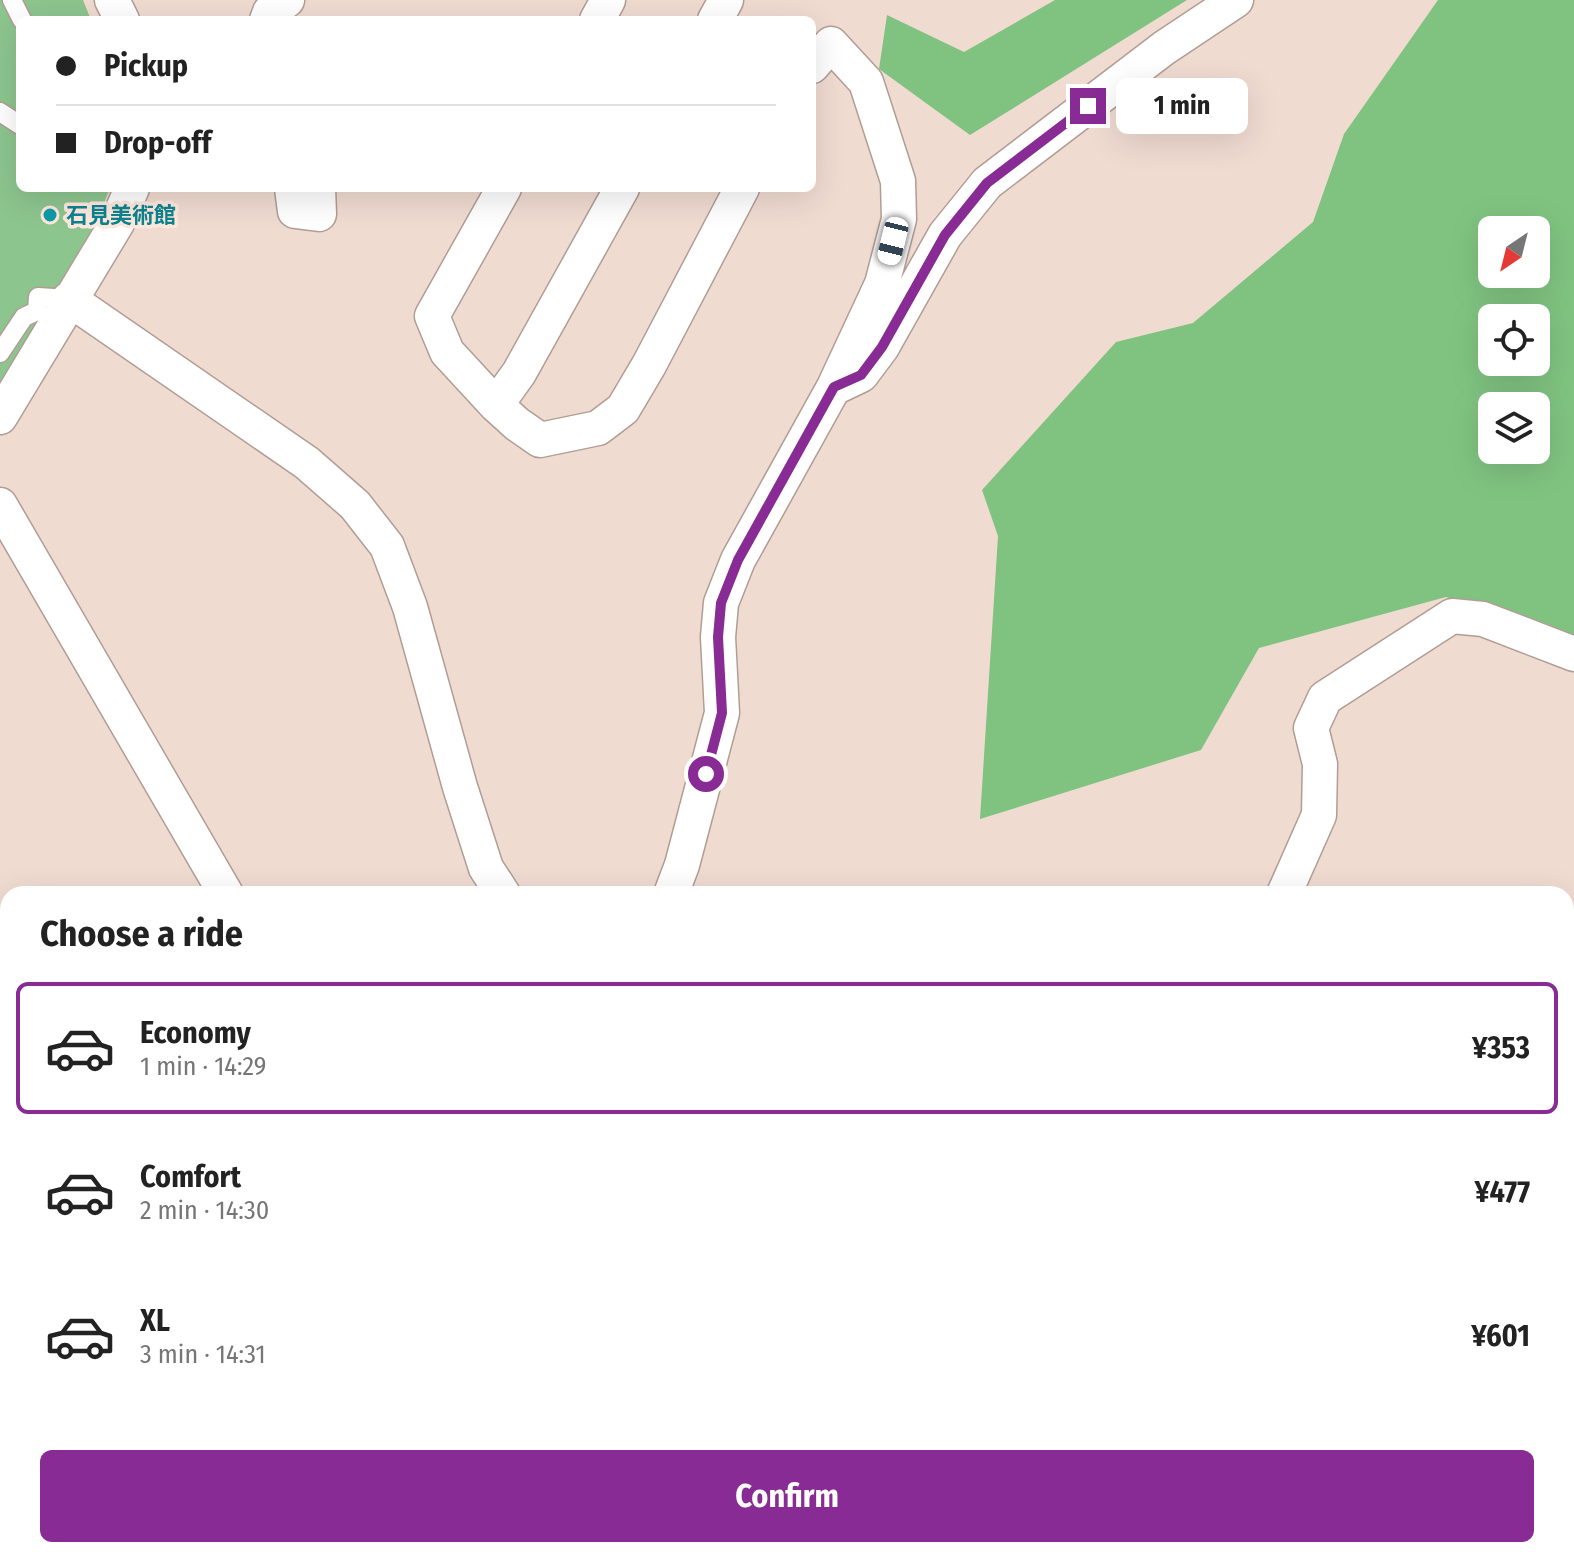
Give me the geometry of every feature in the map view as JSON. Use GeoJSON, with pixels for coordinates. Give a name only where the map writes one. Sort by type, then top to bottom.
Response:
{"type":"FeatureCollection","features":[{"type":"Feature","properties":{"kind":"street"},"geometry":{"type":"LineString","coordinates":[[268,16],[287,0]]}},
{"type":"Feature","properties":{"kind":"street"},"geometry":{"type":"LineString","coordinates":[[834,387],[861,375],[882,347],[945,235],[987,183],[1164,48],[1236,0]]}},
{"type":"Feature","properties":{"kind":"street"},"geometry":{"type":"LineString","coordinates":[[674,886],[722,713],[718,637],[721,603],[738,560],[834,387],[882,284],[899,219],[898,181],[866,82],[831,44],[816,61]]}},
{"type":"Feature","properties":{"kind":"street"},"geometry":{"type":"LineString","coordinates":[[0,417],[117,223],[130,192]]}},
{"type":"Feature","properties":{"kind":"street"},"geometry":{"type":"LineString","coordinates":[[293,192],[295,211],[319,214],[318,192]]}},
{"type":"Feature","properties":{"kind":"street"},"geometry":{"type":"LineString","coordinates":[[502,192],[432,316],[447,352],[496,405],[540,440],[598,428],[623,409],[740,192]]}},
{"type":"Feature","properties":{"kind":"street"},"geometry":{"type":"LineString","coordinates":[[496,405],[519,373],[620,192]]}},
{"type":"Feature","properties":{"kind":"street"},"geometry":{"type":"LineString","coordinates":[[69,299],[307,463],[355,505],[387,546],[410,607],[486,868],[498,886]]}},
{"type":"Feature","properties":{"kind":"street"},"geometry":{"type":"LineString","coordinates":[[0,505],[221,886]]}},
{"type":"Feature","properties":{"kind":"street"},"geometry":{"type":"LineString","coordinates":[[1288,886],[1319,815],[1320,764],[1311,728],[1325,698],[1452,616],[1483,619],[1574,654]]}},
{"type":"Feature","properties":{"kind":"lane"},"geometry":{"type":"LineString","coordinates":[[0,353],[24,317],[37,311],[38,297],[69,299]]}},
{"type":"Feature","properties":{"kind":"green space","name":"石見美術館"},"geometry":{"type":"Polygon","coordinates":[[[0,0],[83,0],[89,16],[16,16],[16,192],[108,192],[89,241],[0,393],[0,0]]]}},
{"type":"Feature","properties":{"kind":"green space"},"geometry":{"type":"Polygon","coordinates":[[[1055,0],[1187,0],[970,135],[879,69],[887,15],[964,52],[1055,0]]]}},
{"type":"Feature","properties":{"kind":"green space"},"geometry":{"type":"Polygon","coordinates":[[[1438,0],[1574,0],[1574,642],[1446,597],[1259,648],[1201,750],[980,819],[998,536],[982,490],[1116,342],[1193,323],[1313,222],[1344,134],[1438,0]]]}},
{"type":"Feature","properties":{"kind":"place","name":"石見美術館"},"geometry":{"type":"Point","coordinates":[50,215]}},
{"type":"Feature","properties":{"kind":"route"},"geometry":{"type":"LineString","coordinates":[[706,774],[722,713],[718,637],[721,603],[738,560],[834,387],[861,375],[882,347],[945,235],[987,183],[1088,106]]}}]}
